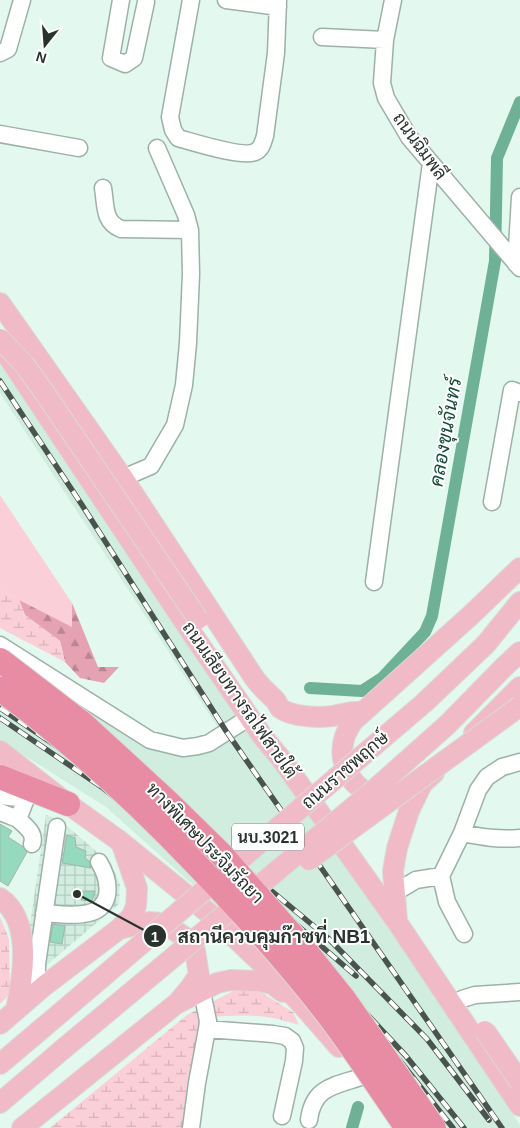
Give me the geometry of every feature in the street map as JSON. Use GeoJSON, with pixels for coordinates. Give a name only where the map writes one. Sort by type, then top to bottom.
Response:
{"type":"FeatureCollection","features":[{"type":"Feature","properties":{"kind":"highway","name":"ทางพิเศษประจิมรัถยา"},"geometry":{"type":"LineString","coordinates":[[0,660],[82,724],[168,802],[220,853],[299,942],[344,999],[434,1128]]}},
{"type":"Feature","properties":{"kind":"highway","name":"ทางพิเศษประจิมรัถยา"},"geometry":{"type":"LineString","coordinates":[[0,688],[92,762],[156,822],[247,917],[338,1028],[406,1128]]}},
{"type":"Feature","properties":{"kind":"highway"},"geometry":{"type":"LineString","coordinates":[[0,777],[28,793],[68,804]]}},
{"type":"Feature","properties":{"kind":"main road","name":"ถนนเลียบทางรถไฟสายใต้"},"geometry":{"type":"LineString","coordinates":[[0,303],[5,335],[4,351],[189,629],[250,717],[401,929],[515,1081],[520,1106]]}},
{"type":"Feature","properties":{"kind":"main road","name":"ถนนเลียบทางรถไฟสายใต้"},"geometry":{"type":"LineString","coordinates":[[5,335],[123,478],[255,679],[280,708],[296,714],[316,717],[333,716],[348,711],[363,712]]}},
{"type":"Feature","properties":{"kind":"main road"},"geometry":{"type":"LineString","coordinates":[[5,335],[224,657],[270,730],[282,760]]}},
{"type":"Feature","properties":{"kind":"main road","name":"ถนนราชพฤกษ์"},"geometry":{"type":"LineString","coordinates":[[422,784],[403,797],[391,799],[376,797],[362,790],[351,780],[344,766],[342,751],[345,736],[352,722],[520,568]]}},
{"type":"Feature","properties":{"kind":"main road","name":"ถนนราชพฤกษ์"},"geometry":{"type":"LineString","coordinates":[[0,1064],[416,709],[486,644],[520,602]]}},
{"type":"Feature","properties":{"kind":"main road","name":"ถนนราชพฤกษ์"},"geometry":{"type":"LineString","coordinates":[[0,1103],[375,790],[447,725],[520,652]]}},
{"type":"Feature","properties":{"kind":"main road"},"geometry":{"type":"LineString","coordinates":[[224,657],[262,698],[273,706],[280,708]]}},
{"type":"Feature","properties":{"kind":"main road"},"geometry":{"type":"LineString","coordinates":[[515,1081],[485,1031],[462,998],[401,929],[394,894],[393,872],[397,848],[409,811],[422,784],[520,686]]}},
{"type":"Feature","properties":{"kind":"main road"},"geometry":{"type":"LineString","coordinates":[[228,914],[322,852],[520,706]]}},
{"type":"Feature","properties":{"kind":"main road"},"geometry":{"type":"LineString","coordinates":[[0,751],[121,842],[211,916],[276,977],[335,1042],[397,1128]]}},
{"type":"Feature","properties":{"kind":"main road"},"geometry":{"type":"LineString","coordinates":[[0,1024],[44,986],[132,916],[138,897],[134,875],[121,842]]}},
{"type":"Feature","properties":{"kind":"main road"},"geometry":{"type":"LineString","coordinates":[[0,898],[17,920],[23,951],[24,969],[16,1010]]}},
{"type":"Feature","properties":{"kind":"main road"},"geometry":{"type":"LineString","coordinates":[[22,1128],[176,1004],[199,975],[195,950],[186,938],[160,923],[149,922],[118,929]]}},
{"type":"Feature","properties":{"kind":"main road"},"geometry":{"type":"LineString","coordinates":[[176,1004],[217,983],[231,980],[259,980],[272,984],[304,1006]]}},
{"type":"Feature","properties":{"kind":"main road"},"geometry":{"type":"LineString","coordinates":[[335,1042],[372,1063],[392,1088],[419,1128]]}},
{"type":"Feature","properties":{"kind":"street"},"geometry":{"type":"LineString","coordinates":[[0,53],[8,50],[6,32],[22,0]]}},
{"type":"Feature","properties":{"kind":"street"},"geometry":{"type":"LineString","coordinates":[[121,0],[111,58],[125,64],[134,58],[146,2]]}},
{"type":"Feature","properties":{"kind":"street"},"geometry":{"type":"LineString","coordinates":[[191,0],[170,117],[173,130],[178,138],[241,154],[255,153],[261,147],[265,136],[276,53],[278,4],[226,0]]}},
{"type":"Feature","properties":{"kind":"street","name":"ถนนฉิมพลี"},"geometry":{"type":"LineString","coordinates":[[393,0],[385,40],[382,83],[386,98],[409,137],[516,263]]}},
{"type":"Feature","properties":{"kind":"street"},"geometry":{"type":"LineString","coordinates":[[322,37],[385,40]]}},
{"type":"Feature","properties":{"kind":"street"},"geometry":{"type":"LineString","coordinates":[[0,134],[78,148]]}},
{"type":"Feature","properties":{"kind":"street"},"geometry":{"type":"LineString","coordinates":[[123,478],[151,466],[175,425],[184,385],[191,274],[190,230],[186,215],[157,148]]}},
{"type":"Feature","properties":{"kind":"street"},"geometry":{"type":"LineString","coordinates":[[374,582],[431,163]]}},
{"type":"Feature","properties":{"kind":"street"},"geometry":{"type":"LineString","coordinates":[[104,188],[108,220],[114,226],[121,229],[190,230]]}},
{"type":"Feature","properties":{"kind":"street"},"geometry":{"type":"LineString","coordinates":[[516,263],[520,197]]}},
{"type":"Feature","properties":{"kind":"street"},"geometry":{"type":"LineString","coordinates":[[492,502],[512,390],[520,393]]}},
{"type":"Feature","properties":{"kind":"street"},"geometry":{"type":"LineString","coordinates":[[0,645],[150,740],[183,748],[204,745],[250,717]]}},
{"type":"Feature","properties":{"kind":"street"},"geometry":{"type":"LineString","coordinates":[[464,934],[447,902],[441,876],[462,833],[478,790],[487,777],[502,767],[520,762]]}},
{"type":"Feature","properties":{"kind":"street"},"geometry":{"type":"LineString","coordinates":[[0,796],[28,793],[18,819]]}},
{"type":"Feature","properties":{"kind":"street"},"geometry":{"type":"LineString","coordinates":[[0,812],[18,819],[32,833],[34,840],[32,844]]}},
{"type":"Feature","properties":{"kind":"street"},"geometry":{"type":"LineString","coordinates":[[44,986],[37,978],[37,964],[56,827]]}},
{"type":"Feature","properties":{"kind":"street"},"geometry":{"type":"LineString","coordinates":[[462,833],[504,840],[520,838]]}},
{"type":"Feature","properties":{"kind":"street"},"geometry":{"type":"LineString","coordinates":[[44,913],[84,914],[96,910],[102,905],[107,896],[108,886],[106,874],[99,862]]}},
{"type":"Feature","properties":{"kind":"street"},"geometry":{"type":"LineString","coordinates":[[394,894],[416,880],[441,876]]}},
{"type":"Feature","properties":{"kind":"street"},"geometry":{"type":"LineString","coordinates":[[191,1128],[196,1083],[208,1020],[202,992]]}},
{"type":"Feature","properties":{"kind":"street"},"geometry":{"type":"LineString","coordinates":[[462,998],[476,995],[520,992]]}},
{"type":"Feature","properties":{"kind":"street"},"geometry":{"type":"LineString","coordinates":[[207,1029],[273,1034],[285,1036],[292,1041],[295,1048],[294,1061],[282,1116]]}},
{"type":"Feature","properties":{"kind":"street"},"geometry":{"type":"LineString","coordinates":[[309,1120],[313,1102],[319,1094],[362,1077]]}},
{"type":"Feature","properties":{"kind":"shaded area"},"geometry":{"type":"Polygon","coordinates":[[[0,356],[389,927],[520,1125],[520,1128],[444,1128],[258,943],[106,807],[0,740],[0,652],[144,742],[170,753],[206,754],[226,740],[0,393],[0,356]]]}},
{"type":"Feature","properties":{"kind":"shaded area"},"geometry":{"type":"Polygon","coordinates":[[[46,815],[60,820],[111,864],[120,884],[119,904],[43,968],[27,945],[46,815]]]}},
{"type":"Feature","properties":{"kind":"green space"},"geometry":{"type":"Polygon","coordinates":[[[0,495],[72,603],[72,628],[0,590],[0,495]]]}},
{"type":"Feature","properties":{"kind":"green space"},"geometry":{"type":"Polygon","coordinates":[[[0,590],[19,600],[25,615],[60,641],[65,662],[0,628],[0,590]]]}},
{"type":"Feature","properties":{"kind":"green space"},"geometry":{"type":"Polygon","coordinates":[[[19,600],[72,627],[72,603],[98,667],[119,667],[104,683],[80,678],[65,662],[60,641],[25,615],[19,600]]]}},
{"type":"Feature","properties":{"kind":"green space"},"geometry":{"type":"Polygon","coordinates":[[[0,917],[9,939],[10,994],[0,1004],[0,917]]]}},
{"type":"Feature","properties":{"kind":"green space"},"geometry":{"type":"Polygon","coordinates":[[[239,988],[257,990],[293,1012],[299,1025],[274,1018],[242,1015],[205,1017],[184,1128],[50,1128],[187,1015],[239,988]]]}},
{"type":"Feature","properties":{"kind":"building"},"geometry":{"type":"Polygon","coordinates":[[[0,824],[12,831],[8,837],[22,846],[27,852],[8,886],[0,881],[0,824]]]}},
{"type":"Feature","properties":{"kind":"building"},"geometry":{"type":"Polygon","coordinates":[[[67,835],[75,838],[76,847],[86,851],[85,858],[89,861],[91,868],[62,863],[67,835]]]}},
{"type":"Feature","properties":{"kind":"building"},"geometry":{"type":"Polygon","coordinates":[[[83,891],[95,891],[92,901],[81,900],[83,891]]]}},
{"type":"Feature","properties":{"kind":"building"},"geometry":{"type":"Polygon","coordinates":[[[53,924],[65,926],[62,944],[50,942],[53,924]]]}},
{"type":"Feature","properties":{"kind":"waterway","name":"คลองขุนจันทร์"},"geometry":{"type":"LineString","coordinates":[[310,688],[362,691],[382,678],[425,632],[432,616],[495,261],[497,158],[520,102]]}},
{"type":"Feature","properties":{"kind":"waterway"},"geometry":{"type":"LineString","coordinates":[[352,1128],[358,1107]]}},
{"type":"Feature","properties":{"kind":"railway"},"geometry":{"type":"LineString","coordinates":[[0,381],[82,505],[226,731],[502,1128]]}},
{"type":"Feature","properties":{"kind":"railway"},"geometry":{"type":"LineString","coordinates":[[0,680],[23,693],[129,772],[328,938],[427,1039],[489,1120]]}},
{"type":"Feature","properties":{"kind":"railway"},"geometry":{"type":"LineString","coordinates":[[0,694],[83,749],[168,814],[356,976]]}},
{"type":"Feature","properties":{"kind":"railway"},"geometry":{"type":"LineString","coordinates":[[0,708],[108,781],[225,875],[321,965],[406,1056],[464,1128]]}},
{"type":"Feature","properties":{"kind":"railway"},"geometry":{"type":"LineString","coordinates":[[0,718],[103,788],[220,881],[315,971],[400,1061],[453,1128]]}},
{"type":"Feature","properties":{"kind":"place","name":"สถานีควบคุมก๊าซที่ NB1"},"geometry":{"type":"Point","coordinates":[77,894]}}]}
